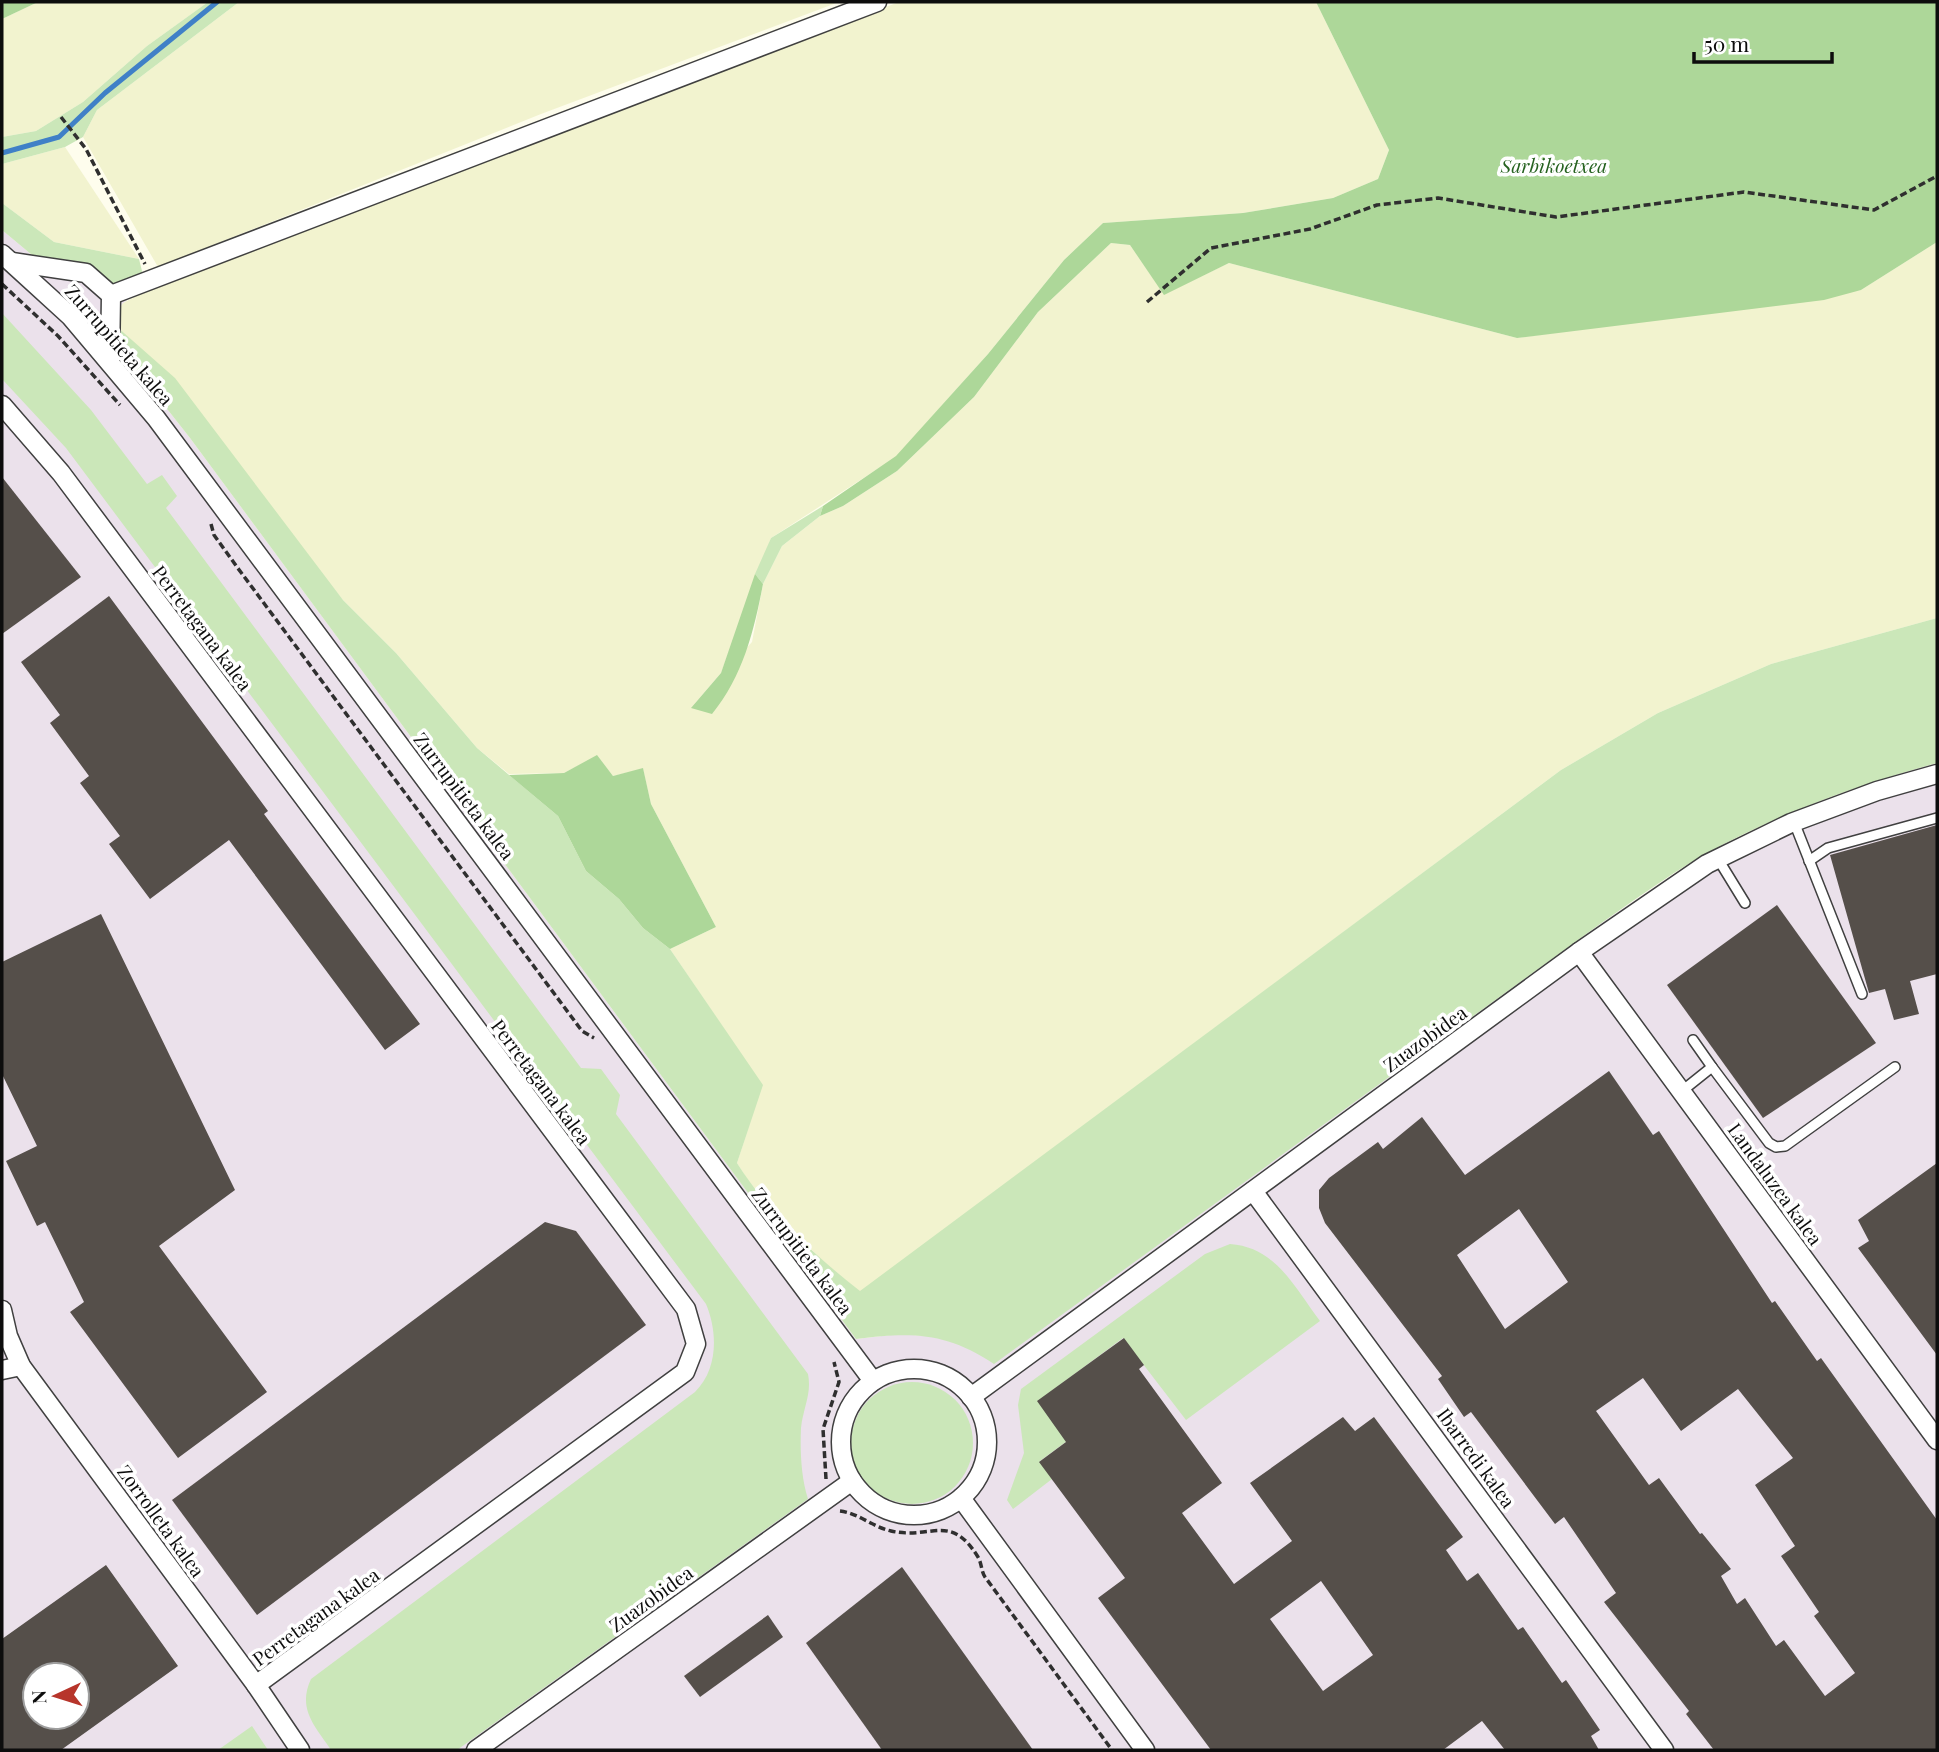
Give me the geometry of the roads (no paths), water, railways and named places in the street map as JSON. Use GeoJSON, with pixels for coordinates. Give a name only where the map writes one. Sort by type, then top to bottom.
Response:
{"type":"FeatureCollection","features":[{"type":"Feature","properties":{"kind":"street"},"geometry":{"type":"LineString","coordinates":[[111,295],[877,2]]}},
{"type":"Feature","properties":{"kind":"street"},"geometry":{"type":"LineString","coordinates":[[7,258],[86,273],[111,295],[110,361]]}},
{"type":"Feature","properties":{"kind":"street","name":"Zurrupitieta kalea"},"geometry":{"type":"LineString","coordinates":[[7,258],[70,316],[110,361],[216,498],[873,1381]]}},
{"type":"Feature","properties":{"kind":"street","name":"Perretagana kalea"},"geometry":{"type":"LineString","coordinates":[[2,405],[61,473],[686,1310],[696,1344],[685,1372],[256,1685]]}},
{"type":"Feature","properties":{"kind":"street","name":"Zuazobidea"},"geometry":{"type":"LineString","coordinates":[[971,1397],[1579,952],[1718,859],[1794,822],[1877,791],[1937,774]]}},
{"type":"Feature","properties":{"kind":"street","name":"Landaluzea kalea"},"geometry":{"type":"LineString","coordinates":[[1579,952],[1937,1440]]}},
{"type":"Feature","properties":{"kind":"street","name":"Ibarredi kalea"},"geometry":{"type":"LineString","coordinates":[[1254,1191],[1664,1750]]}},
{"type":"Feature","properties":{"kind":"street","name":"Zorrolleta kalea"},"geometry":{"type":"LineString","coordinates":[[2,1310],[5,1337],[21,1366],[256,1685],[300,1750]]}},
{"type":"Feature","properties":{"kind":"street"},"geometry":{"type":"LineString","coordinates":[[2,1370],[21,1366]]}},
{"type":"Feature","properties":{"kind":"street"},"geometry":{"type":"LineString","coordinates":[[925,1370],[942,1375],[971,1397],[980,1413],[986,1449],[982,1468],[961,1498],[946,1508],[911,1516],[877,1506],[852,1481],[843,1461],[840,1438],[845,1416],[856,1397],[873,1381],[889,1373],[925,1370]]}},
{"type":"Feature","properties":{"kind":"street","name":"Zuazobidea"},"geometry":{"type":"LineString","coordinates":[[476,1750],[852,1481]]}},
{"type":"Feature","properties":{"kind":"street"},"geometry":{"type":"LineString","coordinates":[[961,1498],[1145,1750]]}},
{"type":"Feature","properties":{"kind":"lane"},"geometry":{"type":"LineString","coordinates":[[1809,862],[1828,848],[1937,818]]}},
{"type":"Feature","properties":{"kind":"lane"},"geometry":{"type":"LineString","coordinates":[[1794,822],[1862,994]]}},
{"type":"Feature","properties":{"kind":"lane"},"geometry":{"type":"LineString","coordinates":[[1718,859],[1745,903]]}},
{"type":"Feature","properties":{"kind":"lane"},"geometry":{"type":"LineString","coordinates":[[1693,1040],[1769,1143],[1776,1147],[1785,1146],[1895,1067]]}},
{"type":"Feature","properties":{"kind":"lane"},"geometry":{"type":"LineString","coordinates":[[1682,1091],[1712,1067]]}},
{"type":"Feature","properties":{"kind":"waterway"},"geometry":{"type":"LineString","coordinates":[[2,153],[59,137],[105,93],[217,2]]}},
{"type":"Feature","properties":{"kind":"park label","name":"Sarbikoetxea"},"geometry":{"type":"Point","coordinates":[1554,166]}}]}
